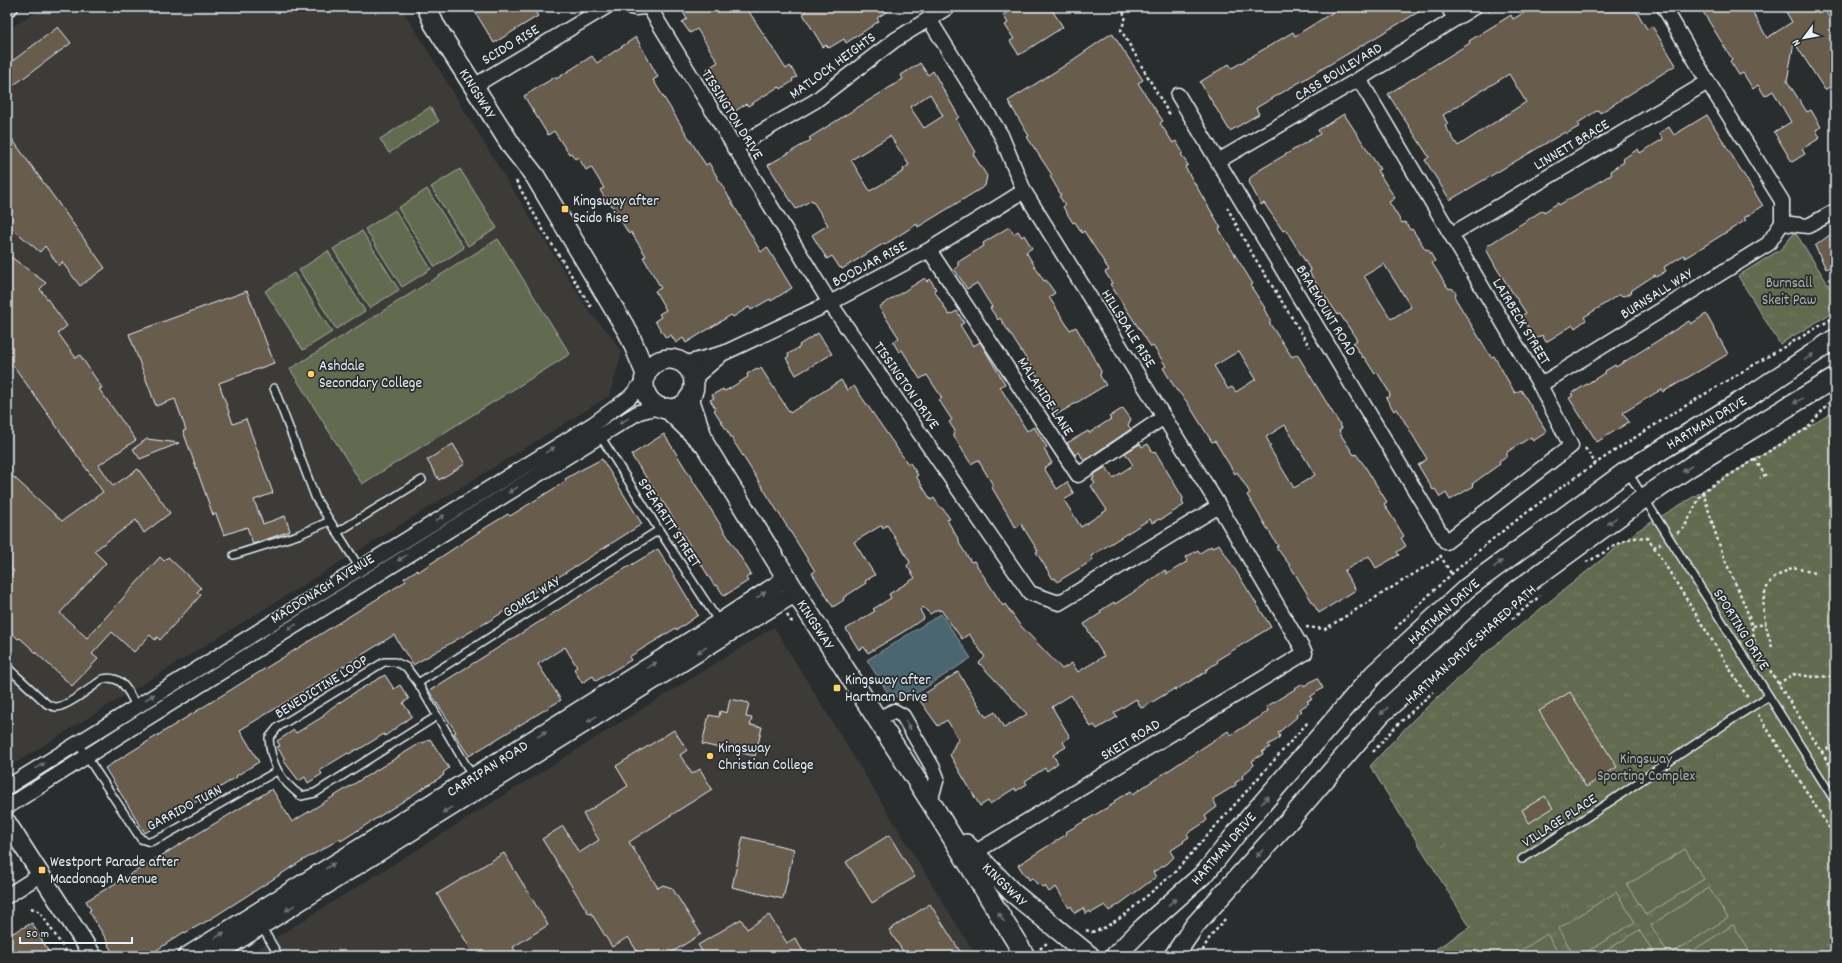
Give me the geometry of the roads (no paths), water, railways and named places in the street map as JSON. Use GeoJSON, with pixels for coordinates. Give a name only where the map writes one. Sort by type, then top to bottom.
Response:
{"type":"FeatureCollection","features":[{"type":"Feature","properties":{"kind":"main road","name":"KINGSWAY"},"geometry":{"type":"LineString","coordinates":[[427,7],[434,24],[479,83]]}},
{"type":"Feature","properties":{"kind":"main road","name":"KINGSWAY"},"geometry":{"type":"LineString","coordinates":[[436,7],[443,16],[513,148],[535,176],[629,334],[645,378],[648,397],[663,407],[706,445]]}},
{"type":"Feature","properties":{"kind":"main road","name":"KINGSWAY"},"geometry":{"type":"LineString","coordinates":[[629,334],[665,359],[671,359],[688,371]]}},
{"type":"Feature","properties":{"kind":"main road","name":"HARTMAN DRIVE"},"geometry":{"type":"LineString","coordinates":[[1115,956],[1143,928],[1206,872],[1240,829],[1374,674],[1467,588],[1627,471],[1753,394],[1835,339]]}},
{"type":"Feature","properties":{"kind":"main road"},"geometry":{"type":"LineString","coordinates":[[645,378],[650,367],[665,359]]}},
{"type":"Feature","properties":{"kind":"main road"},"geometry":{"type":"LineString","coordinates":[[663,407],[676,408],[689,398],[693,386],[688,371]]}},
{"type":"Feature","properties":{"kind":"main road","name":"HARTMAN DRIVE"},"geometry":{"type":"LineString","coordinates":[[1174,956],[1195,925],[1296,814],[1380,715],[1511,595],[1644,498],[1692,466],[1835,378]]}},
{"type":"Feature","properties":{"kind":"main road","name":"KINGSWAY"},"geometry":{"type":"LineString","coordinates":[[689,398],[706,445],[791,586],[930,801],[1025,956]]}},
{"type":"Feature","properties":{"kind":"main road","name":"KINGSWAY"},"geometry":{"type":"LineString","coordinates":[[930,801],[974,853],[1013,893],[1090,956]]}},
{"type":"Feature","properties":{"kind":"main road"},"geometry":{"type":"LineString","coordinates":[[1094,956],[1115,956]]}},
{"type":"Feature","properties":{"kind":"street"},"geometry":{"type":"LineString","coordinates":[[7,9],[11,7]]}},
{"type":"Feature","properties":{"kind":"street","name":"SCIDO RISE"},"geometry":{"type":"LineString","coordinates":[[479,83],[606,7]]}},
{"type":"Feature","properties":{"kind":"street"},"geometry":{"type":"LineString","coordinates":[[630,7],[644,7]]}},
{"type":"Feature","properties":{"kind":"street","name":"TISSINGTON DRIVE"},"geometry":{"type":"LineString","coordinates":[[649,7],[830,303],[1030,593],[1059,603],[1219,506]]}},
{"type":"Feature","properties":{"kind":"street","name":"MATLOCK HEIGHTS"},"geometry":{"type":"LineString","coordinates":[[734,148],[815,101],[894,40],[948,7]]}},
{"type":"Feature","properties":{"kind":"street","name":"CASS BOULEVARD"},"geometry":{"type":"LineString","coordinates":[[1218,161],[1359,79],[1452,13],[1474,7]]}},
{"type":"Feature","properties":{"kind":"street"},"geometry":{"type":"LineString","coordinates":[[1664,7],[1708,82],[1782,201],[1782,223],[1808,226],[1835,211]]}},
{"type":"Feature","properties":{"kind":"street","name":"HILLSDALE RISE"},"geometry":{"type":"LineString","coordinates":[[929,19],[1001,135],[1024,191],[1219,506],[1305,653]]}},
{"type":"Feature","properties":{"kind":"street","name":"LAIRBECK STREET"},"geometry":{"type":"LineString","coordinates":[[1359,79],[1540,385],[1571,446],[1446,542]]}},
{"type":"Feature","properties":{"kind":"street","name":"LINNETT BRACE"},"geometry":{"type":"LineString","coordinates":[[1452,234],[1708,82]]}},
{"type":"Feature","properties":{"kind":"street","name":"BRAEMOUNT ROAD"},"geometry":{"type":"LineString","coordinates":[[1178,95],[1446,542]]}},
{"type":"Feature","properties":{"kind":"street","name":"BOODJAR RISE"},"geometry":{"type":"LineString","coordinates":[[688,371],[830,303],[929,250],[1024,191]]}},
{"type":"Feature","properties":{"kind":"street","name":"BURNSALL WAY"},"geometry":{"type":"LineString","coordinates":[[1540,385],[1768,244],[1782,223]]}},
{"type":"Feature","properties":{"kind":"street","name":"MALAHIDE LANE"},"geometry":{"type":"LineString","coordinates":[[929,250],[1078,475],[1164,417]]}},
{"type":"Feature","properties":{"kind":"street","name":"MACDONAGH AVENUE"},"geometry":{"type":"LineString","coordinates":[[7,787],[77,742],[593,424],[630,397],[645,378]]}},
{"type":"Feature","properties":{"kind":"street","name":"MACDONAGH AVENUE"},"geometry":{"type":"LineString","coordinates":[[7,807],[367,580],[639,412],[663,407]]}},
{"type":"Feature","properties":{"kind":"street","name":"CARRIPAN ROAD"},"geometry":{"type":"LineString","coordinates":[[187,956],[257,920],[791,586]]}},
{"type":"Feature","properties":{"kind":"street","name":"SKEIT ROAD"},"geometry":{"type":"LineString","coordinates":[[974,853],[1305,653]]}},
{"type":"Feature","properties":{"kind":"street"},"geometry":{"type":"LineString","coordinates":[[7,822],[35,878],[79,956]]}},
{"type":"Feature","properties":{"kind":"street"},"geometry":{"type":"LineString","coordinates":[[7,841],[93,956]]}},
{"type":"Feature","properties":{"kind":"street"},"geometry":{"type":"LineString","coordinates":[[8,890],[35,878]]}},
{"type":"Feature","properties":{"kind":"street","name":"CARRIPAN ROAD"},"geometry":{"type":"LineString","coordinates":[[213,956],[257,920]]}},
{"type":"Feature","properties":{"kind":"lane"},"geometry":{"type":"LineString","coordinates":[[274,388],[316,499],[367,580]]}},
{"type":"Feature","properties":{"kind":"lane","name":"SPEARRITT STREET"},"geometry":{"type":"LineString","coordinates":[[593,424],[659,530],[723,628]]}},
{"type":"Feature","properties":{"kind":"lane","name":"SPORTING DRIVE"},"geometry":{"type":"LineString","coordinates":[[1627,471],[1835,801]]}},
{"type":"Feature","properties":{"kind":"lane"},"geometry":{"type":"LineString","coordinates":[[338,532],[422,480]]}},
{"type":"Feature","properties":{"kind":"lane"},"geometry":{"type":"LineString","coordinates":[[234,555],[298,535],[330,521]]}},
{"type":"Feature","properties":{"kind":"lane","name":"GOMEZ WAY"},"geometry":{"type":"LineString","coordinates":[[418,683],[659,530]]}},
{"type":"Feature","properties":{"kind":"lane","name":"BENEDICTINE LOOP"},"geometry":{"type":"LineString","coordinates":[[437,716],[315,793],[301,796],[289,787],[277,771],[270,755],[269,738],[278,727],[384,662],[396,662],[406,667],[418,683],[477,783]]}},
{"type":"Feature","properties":{"kind":"lane"},"geometry":{"type":"LineString","coordinates":[[7,667],[47,704],[56,707],[65,704],[103,680],[109,678],[115,679],[122,683],[144,720]]}},
{"type":"Feature","properties":{"kind":"lane","name":"VILLAGE PLACE"},"geometry":{"type":"LineString","coordinates":[[1522,859],[1588,818],[1769,696]]}},
{"type":"Feature","properties":{"kind":"lane","name":"GARRIDO TURN"},"geometry":{"type":"LineString","coordinates":[[77,742],[88,756],[141,839],[150,842],[164,836],[277,771]]}},
{"type":"Feature","properties":{"kind":"lane"},"geometry":{"type":"LineString","coordinates":[[257,920],[279,956]]}},
{"type":"Feature","properties":{"kind":"water"},"geometry":{"type":"Polygon","coordinates":[[[941,614],[971,658],[908,699],[889,695],[867,660],[941,614]]]}},
{"type":"Feature","properties":{"kind":"place","name":"Kingsway after Scido Rise"},"geometry":{"type":"Point","coordinates":[565,209]}},
{"type":"Feature","properties":{"kind":"place","name":"Ashdale Secondary College"},"geometry":{"type":"Point","coordinates":[311,374]}},
{"type":"Feature","properties":{"kind":"place","name":"Kingsway after Hartman Drive"},"geometry":{"type":"Point","coordinates":[837,688]}},
{"type":"Feature","properties":{"kind":"place","name":"Kingsway Christian College"},"geometry":{"type":"Point","coordinates":[710,756]}},
{"type":"Feature","properties":{"kind":"place","name":"Westport Parade after Macdonagh Avenue"},"geometry":{"type":"Point","coordinates":[42,870]}},
{"type":"Feature","properties":{"kind":"park label","name":"Burnsall Skeit Paw"},"geometry":{"type":"Point","coordinates":[1789,290]}},
{"type":"Feature","properties":{"kind":"park label","name":"Kingsway Sporting Complex"},"geometry":{"type":"Point","coordinates":[1646,766]}}]}
